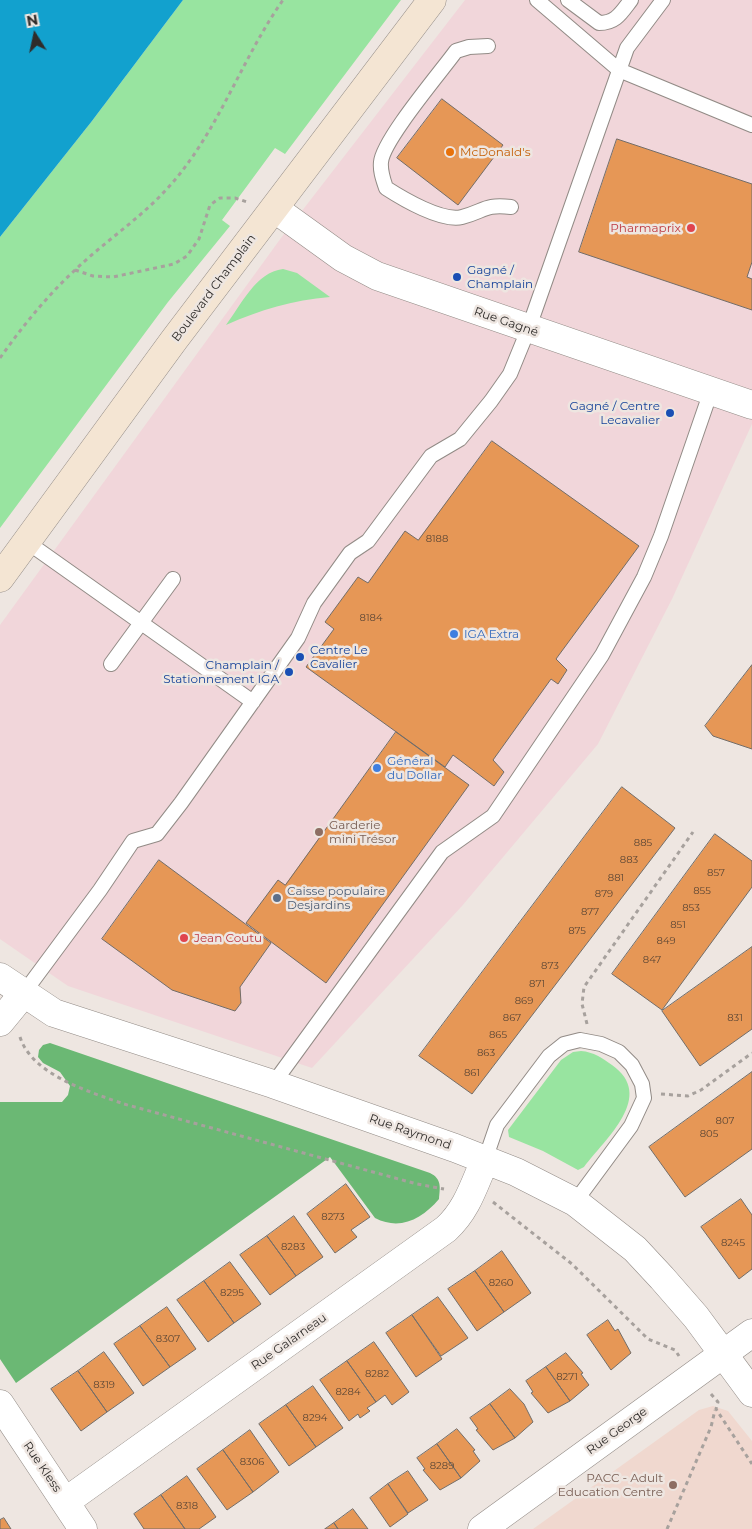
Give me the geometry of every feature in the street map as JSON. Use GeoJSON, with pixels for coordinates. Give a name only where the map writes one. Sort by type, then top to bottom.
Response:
{"type":"FeatureCollection","features":[{"type":"Feature","properties":{"kind":"main road","name":"Boulevard Champlain"},"geometry":{"type":"LineString","coordinates":[[0,578],[174,340],[432,0]]}},
{"type":"Feature","properties":{"kind":"street","name":"Rue Gagné"},"geometry":{"type":"LineString","coordinates":[[275,209],[342,258],[377,276],[528,330],[752,405]]}},
{"type":"Feature","properties":{"kind":"street","name":"Rue Raymond"},"geometry":{"type":"LineString","coordinates":[[0,977],[54,1013],[273,1084],[485,1160],[516,1172],[575,1202],[635,1250],[696,1317],[752,1393]]}},
{"type":"Feature","properties":{"kind":"street"},"geometry":{"type":"LineString","coordinates":[[10,1027],[23,994]]}},
{"type":"Feature","properties":{"kind":"street","name":"Rue Galarneau"},"geometry":{"type":"LineString","coordinates":[[65,1502],[446,1229],[457,1219],[466,1205],[485,1160]]}},
{"type":"Feature","properties":{"kind":"street","name":"Rue George"},"geometry":{"type":"LineString","coordinates":[[482,1529],[752,1333]]}},
{"type":"Feature","properties":{"kind":"street","name":"Rue Kless"},"geometry":{"type":"LineString","coordinates":[[0,1404],[83,1529]]}},
{"type":"Feature","properties":{"kind":"lane"},"geometry":{"type":"LineString","coordinates":[[537,0],[619,70],[752,125]]}},
{"type":"Feature","properties":{"kind":"lane"},"geometry":{"type":"LineString","coordinates":[[568,0],[599,23],[605,23],[618,18],[630,0]]}},
{"type":"Feature","properties":{"kind":"lane"},"geometry":{"type":"LineString","coordinates":[[23,994],[100,890],[133,840],[157,834],[187,796],[298,638],[314,602],[350,553],[368,541],[431,456],[460,439],[510,374],[528,330],[627,48],[662,0]]}},
{"type":"Feature","properties":{"kind":"lane"},"geometry":{"type":"LineString","coordinates":[[488,46],[469,47],[456,51],[390,139],[381,160],[381,173],[386,188],[428,212],[461,218],[493,205],[511,207]]}},
{"type":"Feature","properties":{"kind":"lane"},"geometry":{"type":"LineString","coordinates":[[273,1084],[442,852],[493,816],[602,655],[651,560],[711,391]]}},
{"type":"Feature","properties":{"kind":"lane"},"geometry":{"type":"LineString","coordinates":[[27,542],[252,702]]}},
{"type":"Feature","properties":{"kind":"lane"},"geometry":{"type":"LineString","coordinates":[[111,664],[172,579]]}},
{"type":"Feature","properties":{"kind":"lane"},"geometry":{"type":"LineString","coordinates":[[485,1160],[497,1125],[549,1056],[564,1044],[580,1040],[601,1044],[619,1052],[632,1065],[642,1084],[644,1098],[631,1126],[575,1202]]}},
{"type":"Feature","properties":{"kind":"path"},"geometry":{"type":"LineString","coordinates":[[0,358],[36,309],[74,270],[165,191],[188,163],[222,108],[261,31],[283,0]]}},
{"type":"Feature","properties":{"kind":"path"},"geometry":{"type":"LineString","coordinates":[[74,270],[93,276],[113,277],[174,264],[187,256],[198,239],[210,205],[220,198],[235,198],[248,202]]}},
{"type":"Feature","properties":{"kind":"path"},"geometry":{"type":"LineString","coordinates":[[587,1024],[582,1004],[584,987],[694,832]]}},
{"type":"Feature","properties":{"kind":"path"},"geometry":{"type":"LineString","coordinates":[[10,1027],[32,1058],[77,1087],[124,1104],[310,1156],[431,1187],[449,1189]]}},
{"type":"Feature","properties":{"kind":"path"},"geometry":{"type":"LineString","coordinates":[[658,1094],[688,1096],[701,1090],[752,1053]]}},
{"type":"Feature","properties":{"kind":"path"},"geometry":{"type":"LineString","coordinates":[[492,1200],[572,1264],[648,1339],[674,1350]]}},
{"type":"Feature","properties":{"kind":"path"},"geometry":{"type":"LineString","coordinates":[[667,1529],[711,1427],[718,1402]]}},
{"type":"Feature","properties":{"kind":"path"},"geometry":{"type":"LineString","coordinates":[[716,1409],[752,1464]]}},
{"type":"Feature","properties":{"kind":"shaded area"},"geometry":{"type":"Polygon","coordinates":[[[465,0],[752,0],[752,424],[672,599],[598,744],[462,906],[312,1068],[68,986],[0,939],[0,625],[281,238],[465,0]]]}},
{"type":"Feature","properties":{"kind":"shaded area","name":"PACC - Adult Education Centre"},"geometry":{"type":"Polygon","coordinates":[[[713,1406],[728,1411],[752,1441],[752,1529],[533,1529],[699,1410],[713,1406]]]}},
{"type":"Feature","properties":{"kind":"green space"},"geometry":{"type":"Polygon","coordinates":[[[183,0],[401,0],[285,154],[275,148],[222,220],[230,226],[168,302],[0,528],[0,237],[92,121],[183,0]]]}},
{"type":"Feature","properties":{"kind":"green space"},"geometry":{"type":"Polygon","coordinates":[[[283,269],[297,273],[330,297],[277,306],[226,325],[257,283],[273,271],[283,269]]]}},
{"type":"Feature","properties":{"kind":"green space"},"geometry":{"type":"Polygon","coordinates":[[[50,1043],[430,1173],[437,1178],[440,1187],[439,1199],[425,1212],[410,1221],[402,1223],[384,1222],[375,1218],[330,1157],[16,1383],[0,1359],[0,1102],[62,1102],[68,1095],[70,1086],[60,1072],[43,1063],[38,1057],[39,1050],[43,1045],[50,1043]]]}},
{"type":"Feature","properties":{"kind":"green space"},"geometry":{"type":"Polygon","coordinates":[[[581,1051],[594,1054],[612,1065],[624,1077],[629,1090],[628,1103],[623,1117],[584,1167],[578,1170],[543,1151],[509,1137],[508,1130],[561,1060],[573,1052],[581,1051]]]}},
{"type":"Feature","properties":{"kind":"water"},"geometry":{"type":"Polygon","coordinates":[[[0,0],[183,0],[92,121],[0,237],[0,0]]]}},
{"type":"Feature","properties":{"kind":"building"},"geometry":{"type":"Polygon","coordinates":[[[442,99],[503,145],[458,205],[397,158],[442,99]]]}},
{"type":"Feature","properties":{"kind":"building"},"geometry":{"type":"Polygon","coordinates":[[[617,139],[752,184],[752,262],[747,277],[752,279],[752,310],[579,252],[617,139]]]}},
{"type":"Feature","properties":{"kind":"building"},"geometry":{"type":"Polygon","coordinates":[[[492,441],[639,546],[556,659],[567,670],[558,684],[551,679],[493,760],[504,772],[494,786],[453,755],[445,767],[306,667],[334,629],[325,622],[358,577],[368,583],[405,531],[418,540],[492,441]]]}},
{"type":"Feature","properties":{"kind":"building"},"geometry":{"type":"Polygon","coordinates":[[[752,665],[752,749],[713,736],[705,726],[752,665]]]}},
{"type":"Feature","properties":{"kind":"building"},"geometry":{"type":"Polygon","coordinates":[[[396,732],[469,785],[326,983],[246,923],[278,880],[285,885],[396,732]]]}},
{"type":"Feature","properties":{"kind":"building"},"geometry":{"type":"Polygon","coordinates":[[[622,787],[675,828],[472,1094],[419,1056],[622,787]]]}},
{"type":"Feature","properties":{"kind":"building"},"geometry":{"type":"Polygon","coordinates":[[[715,834],[752,861],[752,887],[662,1010],[612,974],[715,834]]]}},
{"type":"Feature","properties":{"kind":"building"},"geometry":{"type":"Polygon","coordinates":[[[159,860],[271,943],[240,987],[241,1003],[235,1011],[172,990],[102,939],[159,860]]]}},
{"type":"Feature","properties":{"kind":"building"},"geometry":{"type":"Polygon","coordinates":[[[752,947],[752,1029],[700,1066],[662,1011],[752,947]]]}},
{"type":"Feature","properties":{"kind":"building"},"geometry":{"type":"Polygon","coordinates":[[[752,1072],[752,1149],[685,1197],[649,1147],[752,1072]]]}},
{"type":"Feature","properties":{"kind":"building"},"geometry":{"type":"Polygon","coordinates":[[[346,1184],[370,1217],[351,1230],[357,1237],[335,1253],[307,1214],[346,1184]]]}},
{"type":"Feature","properties":{"kind":"building"},"geometry":{"type":"Polygon","coordinates":[[[741,1199],[752,1215],[752,1269],[739,1279],[701,1227],[741,1199]]]}},
{"type":"Feature","properties":{"kind":"building"},"geometry":{"type":"Polygon","coordinates":[[[294,1216],[323,1257],[296,1276],[267,1236],[294,1216]]]}},
{"type":"Feature","properties":{"kind":"building"},"geometry":{"type":"Polygon","coordinates":[[[267,1236],[296,1276],[270,1295],[240,1255],[267,1236]]]}},
{"type":"Feature","properties":{"kind":"building"},"geometry":{"type":"Polygon","coordinates":[[[502,1251],[531,1293],[504,1312],[475,1271],[502,1251]]]}},
{"type":"Feature","properties":{"kind":"building"},"geometry":{"type":"Polygon","coordinates":[[[230,1262],[261,1304],[234,1323],[204,1281],[230,1262]]]}},
{"type":"Feature","properties":{"kind":"building"},"geometry":{"type":"Polygon","coordinates":[[[475,1271],[504,1312],[477,1331],[448,1289],[475,1271]]]}},
{"type":"Feature","properties":{"kind":"building"},"geometry":{"type":"Polygon","coordinates":[[[204,1281],[234,1323],[208,1342],[177,1300],[204,1281]]]}},
{"type":"Feature","properties":{"kind":"building"},"geometry":{"type":"Polygon","coordinates":[[[438,1297],[468,1338],[441,1356],[412,1315],[438,1297]]]}},
{"type":"Feature","properties":{"kind":"building"},"geometry":{"type":"Polygon","coordinates":[[[167,1307],[196,1349],[170,1367],[140,1326],[167,1307]]]}},
{"type":"Feature","properties":{"kind":"building"},"geometry":{"type":"Polygon","coordinates":[[[412,1315],[442,1359],[416,1377],[386,1333],[412,1315]]]}},
{"type":"Feature","properties":{"kind":"building"},"geometry":{"type":"Polygon","coordinates":[[[608,1320],[615,1331],[618,1329],[631,1353],[611,1370],[587,1335],[608,1320]]]}},
{"type":"Feature","properties":{"kind":"building"},"geometry":{"type":"Polygon","coordinates":[[[140,1326],[170,1367],[143,1386],[114,1344],[140,1326]]]}},
{"type":"Feature","properties":{"kind":"building"},"geometry":{"type":"Polygon","coordinates":[[[374,1342],[409,1392],[392,1405],[385,1395],[376,1402],[347,1361],[374,1342]]]}},
{"type":"Feature","properties":{"kind":"building"},"geometry":{"type":"Polygon","coordinates":[[[104,1352],[134,1393],[107,1412],[78,1371],[104,1352]]]}},
{"type":"Feature","properties":{"kind":"building"},"geometry":{"type":"Polygon","coordinates":[[[566,1353],[583,1373],[581,1374],[589,1385],[570,1401],[546,1367],[566,1353]]]}},
{"type":"Feature","properties":{"kind":"building"},"geometry":{"type":"Polygon","coordinates":[[[347,1361],[376,1402],[367,1408],[370,1411],[360,1418],[358,1414],[349,1421],[320,1380],[347,1361]]]}},
{"type":"Feature","properties":{"kind":"building"},"geometry":{"type":"Polygon","coordinates":[[[546,1367],[570,1401],[548,1413],[531,1393],[533,1392],[526,1381],[546,1367]]]}},
{"type":"Feature","properties":{"kind":"building"},"geometry":{"type":"Polygon","coordinates":[[[78,1371],[107,1412],[81,1431],[51,1389],[78,1371]]]}},
{"type":"Feature","properties":{"kind":"building"},"geometry":{"type":"Polygon","coordinates":[[[313,1386],[343,1428],[316,1447],[286,1405],[313,1386]]]}},
{"type":"Feature","properties":{"kind":"building"},"geometry":{"type":"Polygon","coordinates":[[[510,1389],[524,1404],[533,1422],[515,1438],[490,1404],[510,1389]]]}},
{"type":"Feature","properties":{"kind":"building"},"geometry":{"type":"Polygon","coordinates":[[[490,1404],[515,1438],[493,1450],[476,1430],[478,1429],[470,1418],[490,1404]]]}},
{"type":"Feature","properties":{"kind":"building"},"geometry":{"type":"Polygon","coordinates":[[[286,1405],[316,1447],[289,1466],[259,1424],[286,1405]]]}},
{"type":"Feature","properties":{"kind":"building"},"geometry":{"type":"Polygon","coordinates":[[[457,1429],[475,1450],[473,1451],[480,1461],[461,1478],[437,1444],[457,1429]]]}},
{"type":"Feature","properties":{"kind":"building"},"geometry":{"type":"Polygon","coordinates":[[[250,1430],[279,1472],[253,1492],[223,1450],[250,1430]]]}},
{"type":"Feature","properties":{"kind":"building"},"geometry":{"type":"Polygon","coordinates":[[[437,1444],[461,1478],[440,1490],[423,1470],[425,1469],[417,1458],[437,1444]]]}},
{"type":"Feature","properties":{"kind":"building"},"geometry":{"type":"Polygon","coordinates":[[[223,1450],[253,1492],[227,1510],[197,1469],[223,1450]]]}},
{"type":"Feature","properties":{"kind":"building"},"geometry":{"type":"Polygon","coordinates":[[[408,1471],[428,1500],[408,1513],[388,1484],[408,1471]]]}},
{"type":"Feature","properties":{"kind":"building"},"geometry":{"type":"Polygon","coordinates":[[[187,1476],[216,1517],[199,1529],[185,1529],[161,1495],[187,1476]]]}},
{"type":"Feature","properties":{"kind":"building"},"geometry":{"type":"Polygon","coordinates":[[[388,1484],[408,1514],[390,1527],[370,1498],[388,1484]]]}},
{"type":"Feature","properties":{"kind":"building"},"geometry":{"type":"Polygon","coordinates":[[[161,1495],[185,1529],[144,1529],[134,1514],[161,1495]]]}},
{"type":"Feature","properties":{"kind":"building"},"geometry":{"type":"Polygon","coordinates":[[[353,1509],[368,1529],[338,1529],[334,1523],[353,1509]]]}},
{"type":"Feature","properties":{"kind":"building"},"geometry":{"type":"Polygon","coordinates":[[[4,1518],[11,1529],[0,1529],[0,1520],[4,1518]]]}},
{"type":"Feature","properties":{"kind":"building"},"geometry":{"type":"Polygon","coordinates":[[[334,1523],[338,1529],[325,1529],[334,1523]]]}},
{"type":"Feature","properties":{"kind":"place","name":"McDonald's"},"geometry":{"type":"Point","coordinates":[450,152]}},
{"type":"Feature","properties":{"kind":"place","name":"Pharmaprix"},"geometry":{"type":"Point","coordinates":[691,228]}},
{"type":"Feature","properties":{"kind":"place","name":"Gagné / Champlain"},"geometry":{"type":"Point","coordinates":[457,277]}},
{"type":"Feature","properties":{"kind":"place","name":"Gagné / Centre Lecavalier"},"geometry":{"type":"Point","coordinates":[670,413]}},
{"type":"Feature","properties":{"kind":"place","name":"IGA Extra"},"geometry":{"type":"Point","coordinates":[454,634]}},
{"type":"Feature","properties":{"kind":"place","name":"Centre Le Cavalier"},"geometry":{"type":"Point","coordinates":[300,657]}},
{"type":"Feature","properties":{"kind":"place","name":"Champlain / Stationnement IGA"},"geometry":{"type":"Point","coordinates":[289,672]}},
{"type":"Feature","properties":{"kind":"place","name":"Général du Dollar"},"geometry":{"type":"Point","coordinates":[377,768]}},
{"type":"Feature","properties":{"kind":"place","name":"Garderie mini Trésor"},"geometry":{"type":"Point","coordinates":[319,832]}},
{"type":"Feature","properties":{"kind":"place","name":"Caisse populaire Desjardins"},"geometry":{"type":"Point","coordinates":[277,898]}},
{"type":"Feature","properties":{"kind":"place","name":"Jean Coutu"},"geometry":{"type":"Point","coordinates":[184,938]}},
{"type":"Feature","properties":{"kind":"place","name":"PACC - Adult Education Centre"},"geometry":{"type":"Point","coordinates":[673,1485]}}]}
